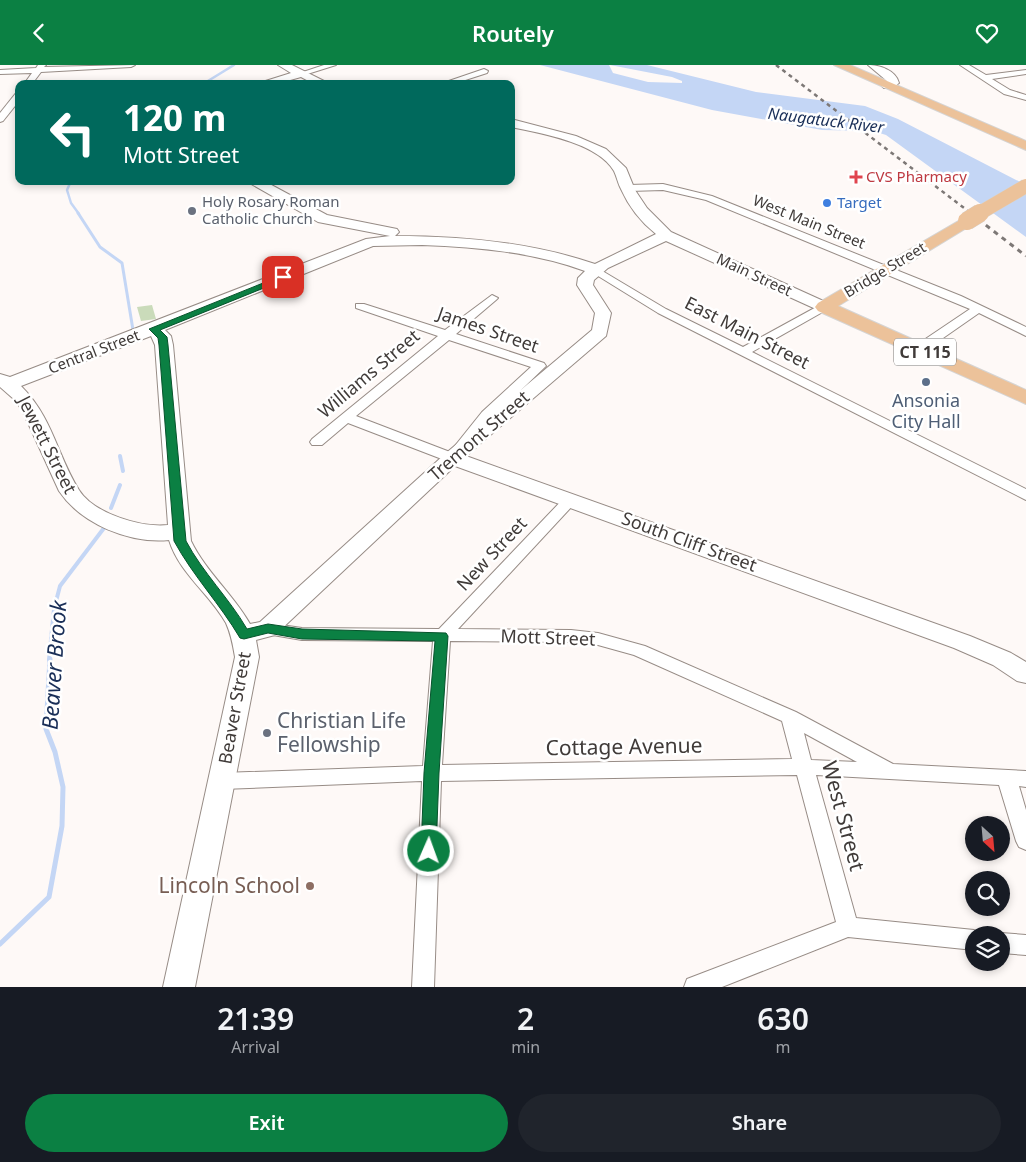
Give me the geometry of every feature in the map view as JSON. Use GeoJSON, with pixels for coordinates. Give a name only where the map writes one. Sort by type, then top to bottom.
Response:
{"type":"FeatureCollection","features":[{"type":"Feature","properties":{"kind":"main road"},"geometry":{"type":"LineString","coordinates":[[840,65],[881,80],[1026,146]]}},
{"type":"Feature","properties":{"kind":"main road","name":"Bridge Street"},"geometry":{"type":"LineString","coordinates":[[824,307],[1026,185]]}},
{"type":"Feature","properties":{"kind":"main road","name":"Main Street"},"geometry":{"type":"LineString","coordinates":[[824,307],[1026,398]]}},
{"type":"Feature","properties":{"kind":"street"},"geometry":{"type":"LineString","coordinates":[[0,72],[40,67],[131,65]]}},
{"type":"Feature","properties":{"kind":"street"},"geometry":{"type":"LineString","coordinates":[[283,65],[315,80]]}},
{"type":"Feature","properties":{"kind":"street"},"geometry":{"type":"LineString","coordinates":[[278,80],[332,65]]}},
{"type":"Feature","properties":{"kind":"street"},"geometry":{"type":"LineString","coordinates":[[873,65],[881,80]]}},
{"type":"Feature","properties":{"kind":"street"},"geometry":{"type":"LineString","coordinates":[[964,65],[1007,92],[1026,98]]}},
{"type":"Feature","properties":{"kind":"street"},"geometry":{"type":"LineString","coordinates":[[31,80],[40,67]]}},
{"type":"Feature","properties":{"kind":"street"},"geometry":{"type":"LineString","coordinates":[[456,80],[484,71]]}},
{"type":"Feature","properties":{"kind":"street"},"geometry":{"type":"LineString","coordinates":[[984,78],[1026,72]]}},
{"type":"Feature","properties":{"kind":"street"},"geometry":{"type":"LineString","coordinates":[[0,119],[15,100]]}},
{"type":"Feature","properties":{"kind":"street","name":"Main Street"},"geometry":{"type":"LineString","coordinates":[[515,124],[548,131],[611,159],[621,172],[628,189],[644,217],[666,235],[824,307]]}},
{"type":"Feature","properties":{"kind":"street"},"geometry":{"type":"LineString","coordinates":[[260,185],[323,219],[328,226],[371,242]]}},
{"type":"Feature","properties":{"kind":"street","name":"West Main Street"},"geometry":{"type":"LineString","coordinates":[[628,189],[663,187],[709,198],[979,307],[1026,332]]}},
{"type":"Feature","properties":{"kind":"street","name":"East Main Street"},"geometry":{"type":"LineString","coordinates":[[323,219],[361,228],[423,236],[440,242]]}},
{"type":"Feature","properties":{"kind":"street"},"geometry":{"type":"LineString","coordinates":[[361,228],[371,242]]}},
{"type":"Feature","properties":{"kind":"street"},"geometry":{"type":"LineString","coordinates":[[594,269],[666,235]]}},
{"type":"Feature","properties":{"kind":"street","name":"East Main Street"},"geometry":{"type":"LineString","coordinates":[[371,242],[394,240],[440,242],[547,255],[575,261],[594,269],[662,311],[1026,495]]}},
{"type":"Feature","properties":{"kind":"street","name":"Central Street"},"geometry":{"type":"LineString","coordinates":[[6,381],[154,329],[371,242]]}},
{"type":"Feature","properties":{"kind":"street","name":"Tremont Street"},"geometry":{"type":"LineString","coordinates":[[268,629],[452,458],[600,332],[603,313],[585,285],[586,278],[594,269]]}},
{"type":"Feature","properties":{"kind":"street","name":"Williams Street"},"geometry":{"type":"LineString","coordinates":[[317,442],[348,418],[447,333],[492,298]]}},
{"type":"Feature","properties":{"kind":"street","name":"James Street"},"geometry":{"type":"LineString","coordinates":[[360,306],[447,333],[540,366],[487,415],[482,424],[452,458]]}},
{"type":"Feature","properties":{"kind":"street","name":"Bridge Street"},"geometry":{"type":"LineString","coordinates":[[743,352],[824,307]]}},
{"type":"Feature","properties":{"kind":"street"},"geometry":{"type":"LineString","coordinates":[[919,349],[979,307]]}},
{"type":"Feature","properties":{"kind":"street","name":"Beaver Street"},"geometry":{"type":"LineString","coordinates":[[154,329],[162,337],[164,345],[180,541],[187,557],[238,621],[244,634],[247,657],[179,987]]}},
{"type":"Feature","properties":{"kind":"street","name":"Jewett Street"},"geometry":{"type":"LineString","coordinates":[[6,381],[26,400],[69,491],[79,504],[140,532],[160,534],[179,531]]}},
{"type":"Feature","properties":{"kind":"street","name":"South Cliff Street"},"geometry":{"type":"LineString","coordinates":[[348,418],[452,458],[962,642],[1002,659],[1026,674]]}},
{"type":"Feature","properties":{"kind":"street","name":"New Street"},"geometry":{"type":"LineString","coordinates":[[442,636],[570,499]]}},
{"type":"Feature","properties":{"kind":"street"},"geometry":{"type":"LineString","coordinates":[[244,634],[268,629]]}},
{"type":"Feature","properties":{"kind":"street","name":"Mott Street"},"geometry":{"type":"LineString","coordinates":[[268,629],[302,634],[571,636],[598,639],[639,650],[790,717],[890,771]]}},
{"type":"Feature","properties":{"kind":"street"},"geometry":{"type":"LineString","coordinates":[[423,987],[432,773],[442,636]]}},
{"type":"Feature","properties":{"kind":"street","name":"West Street"},"geometry":{"type":"LineString","coordinates":[[790,717],[848,927]]}},
{"type":"Feature","properties":{"kind":"street","name":"Cottage Avenue"},"geometry":{"type":"LineString","coordinates":[[222,781],[432,773],[805,767],[1026,779]]}},
{"type":"Feature","properties":{"kind":"street"},"geometry":{"type":"LineString","coordinates":[[1006,777],[1026,841]]}},
{"type":"Feature","properties":{"kind":"street"},"geometry":{"type":"LineString","coordinates":[[694,987],[848,927],[965,939]]}},
{"type":"Feature","properties":{"kind":"street"},"geometry":{"type":"LineString","coordinates":[[1010,944],[1026,945]]}},
{"type":"Feature","properties":{"kind":"green space"},"geometry":{"type":"Polygon","coordinates":[[[152,305],[156,319],[141,321],[137,307],[152,305]]]}},
{"type":"Feature","properties":{"kind":"water","name":"Naugatuck River"},"geometry":{"type":"Polygon","coordinates":[[[540,65],[609,65],[613,73],[648,82],[682,83],[682,81],[672,77],[610,65],[647,65],[756,92],[865,106],[898,119],[1026,185],[1026,237],[886,135],[873,131],[822,130],[712,110],[540,65]]]}},
{"type":"Feature","properties":{"kind":"waterway"},"geometry":{"type":"LineString","coordinates":[[210,80],[234,65]]}},
{"type":"Feature","properties":{"kind":"waterway"},"geometry":{"type":"LineString","coordinates":[[69,185],[67,190],[71,203],[79,214]]}},
{"type":"Feature","properties":{"kind":"waterway"},"geometry":{"type":"LineString","coordinates":[[78,213],[100,247],[122,263],[133,330]]}},
{"type":"Feature","properties":{"kind":"waterway","name":"Beaver Brook"},"geometry":{"type":"LineString","coordinates":[[120,456],[123,471]]}},
{"type":"Feature","properties":{"kind":"waterway","name":"Beaver Brook"},"geometry":{"type":"LineString","coordinates":[[111,508],[120,485]]}},
{"type":"Feature","properties":{"kind":"waterway","name":"Beaver Brook"},"geometry":{"type":"LineString","coordinates":[[49,660],[54,609],[60,586],[104,528]]}},
{"type":"Feature","properties":{"kind":"waterway","name":"Beaver Brook"},"geometry":{"type":"LineString","coordinates":[[0,944],[49,897],[62,826],[63,787],[55,752],[46,729],[50,659]]}},
{"type":"Feature","properties":{"kind":"railway"},"geometry":{"type":"LineString","coordinates":[[776,65],[972,214]]}},
{"type":"Feature","properties":{"kind":"railway"},"geometry":{"type":"LineString","coordinates":[[970,213],[1026,256]]}},
{"type":"Feature","properties":{"kind":"place","name":"CVS Pharmacy"},"geometry":{"type":"Point","coordinates":[856,177]}},
{"type":"Feature","properties":{"kind":"place","name":"Target"},"geometry":{"type":"Point","coordinates":[827,203]}},
{"type":"Feature","properties":{"kind":"place","name":"Holy Rosary Roman Catholic Church"},"geometry":{"type":"Point","coordinates":[192,211]}},
{"type":"Feature","properties":{"kind":"place","name":"Ansonia City Hall"},"geometry":{"type":"Point","coordinates":[926,382]}},
{"type":"Feature","properties":{"kind":"place","name":"Christian Life Fellowship"},"geometry":{"type":"Point","coordinates":[267,733]}},
{"type":"Feature","properties":{"kind":"place","name":"Lincoln School"},"geometry":{"type":"Point","coordinates":[310,886]}},
{"type":"Feature","properties":{"kind":"route"},"geometry":{"type":"LineString","coordinates":[[283,277],[154,329],[162,337],[164,345],[180,541],[192,564],[238,621],[244,634],[268,629],[302,634],[442,636],[432,773],[429,851]]}}]}
